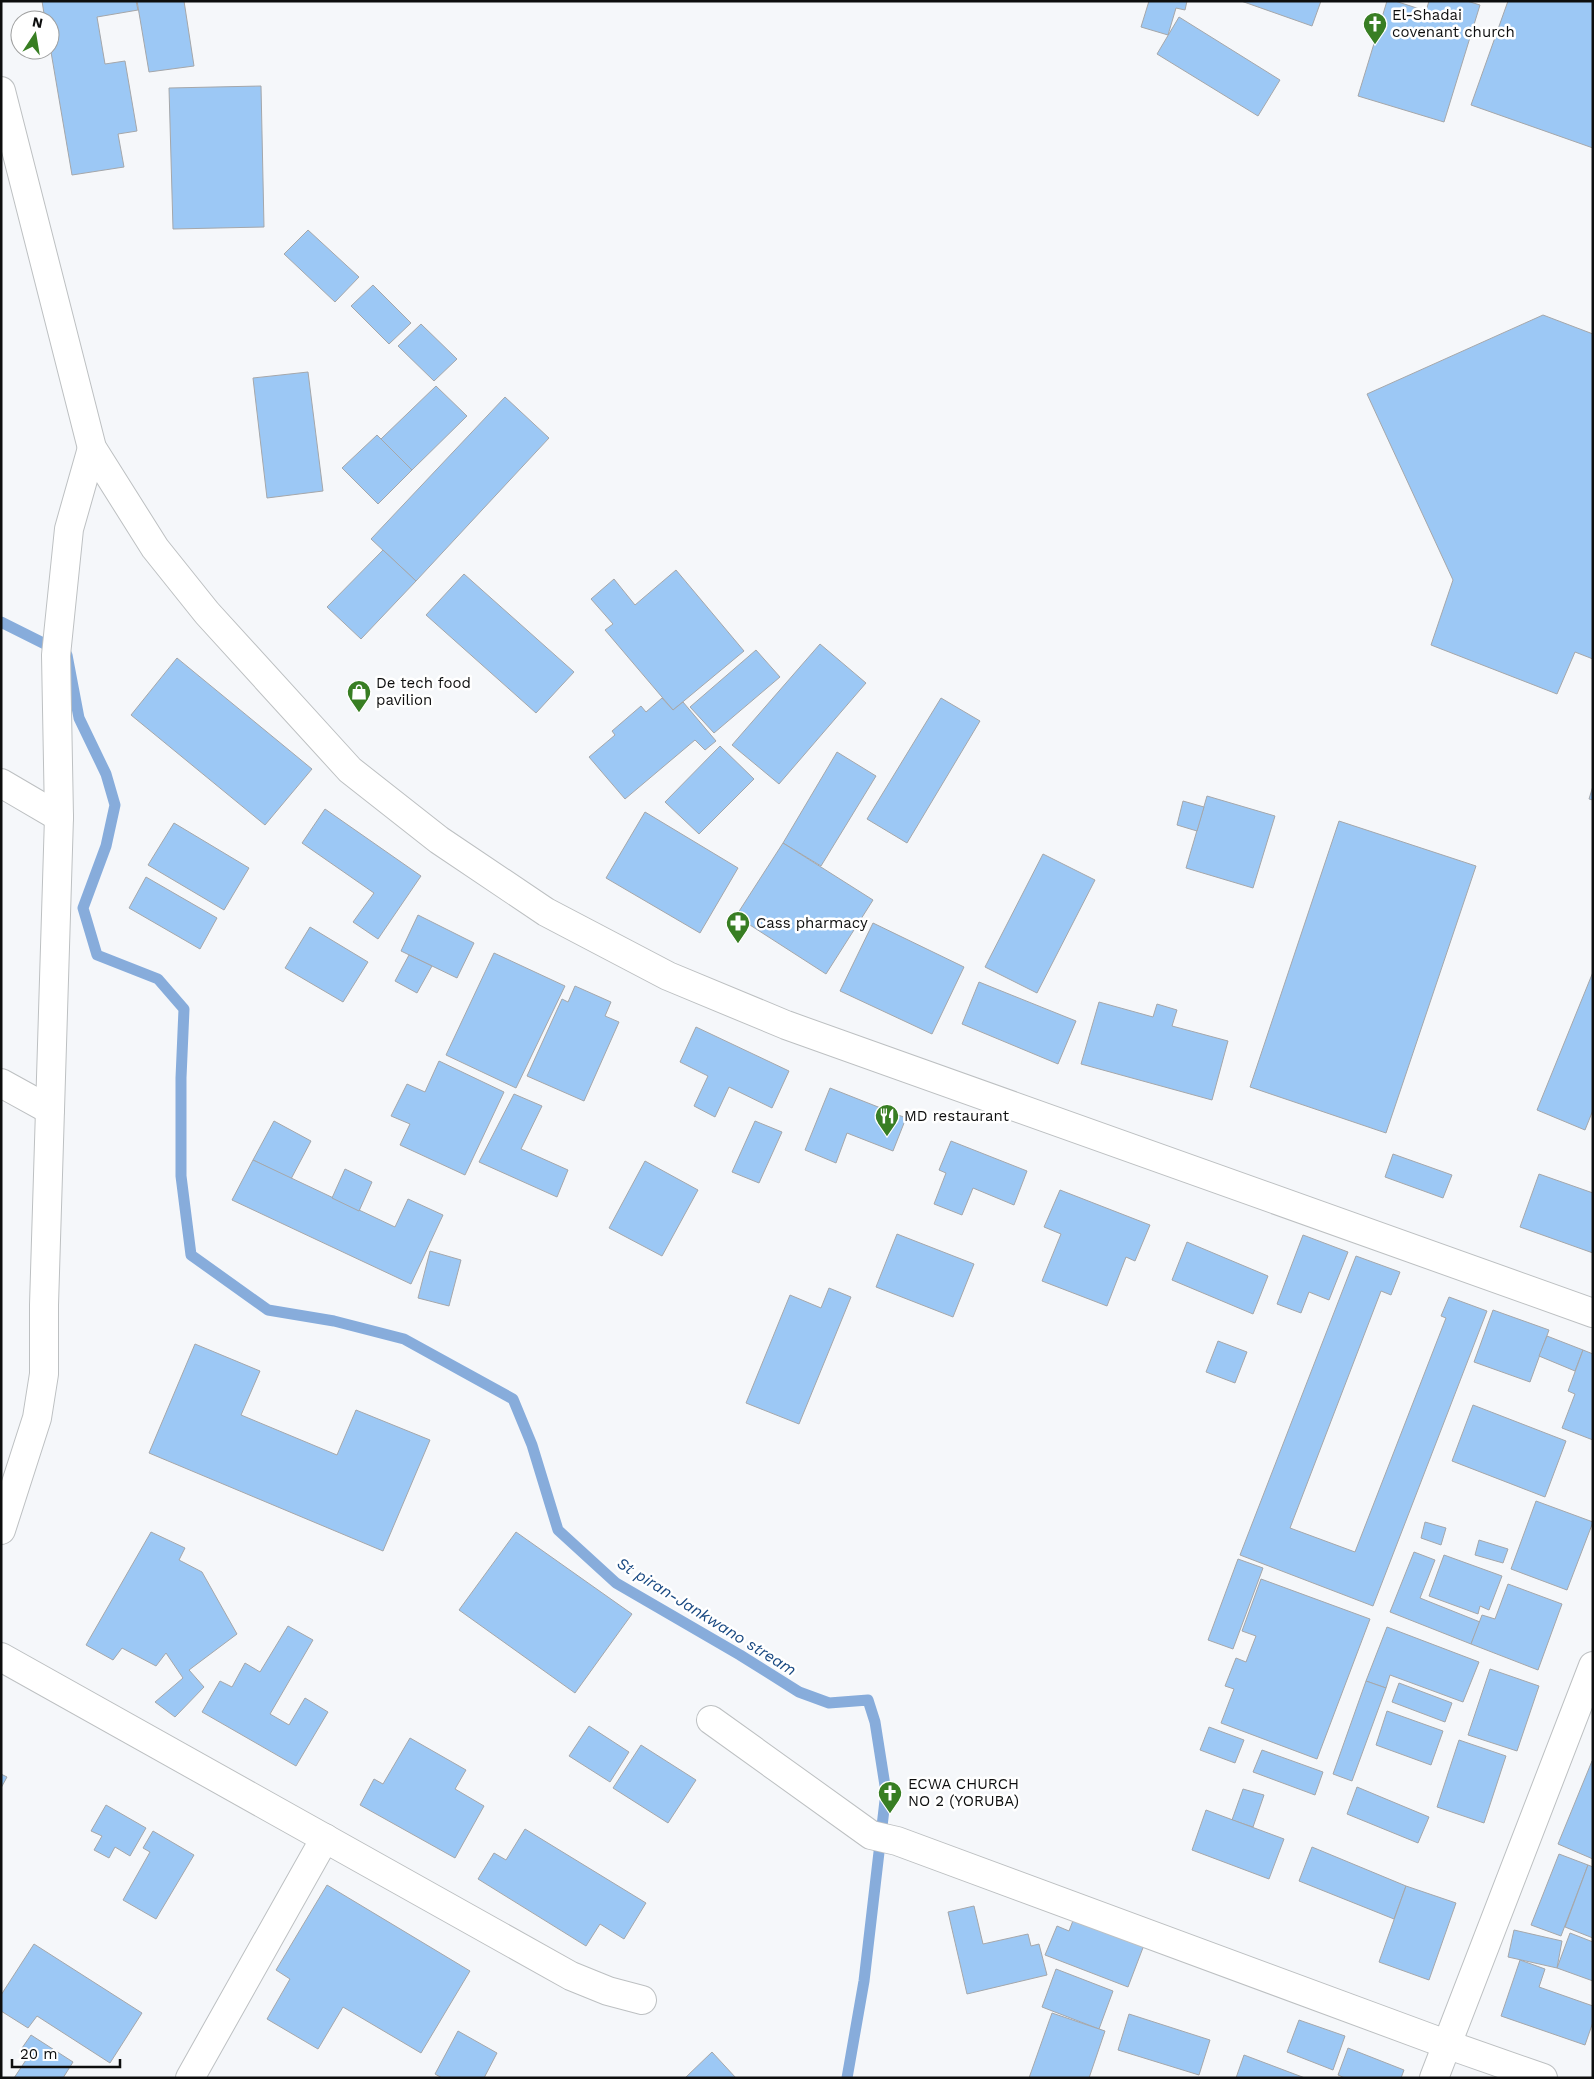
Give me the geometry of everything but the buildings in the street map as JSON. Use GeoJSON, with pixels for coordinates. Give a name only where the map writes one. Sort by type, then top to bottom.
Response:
{"type":"FeatureCollection","features":[{"type":"Feature","properties":{"kind":"street"},"geometry":{"type":"LineString","coordinates":[[1,91],[92,448],[155,548],[207,613],[350,770],[439,840],[546,912],[668,976],[786,1025],[1593,1313]]}},
{"type":"Feature","properties":{"kind":"street"},"geometry":{"type":"LineString","coordinates":[[1,1530],[37,1418],[44,1374],[44,1305],[59,817],[56,655],[69,529],[92,448]]}},
{"type":"Feature","properties":{"kind":"street"},"geometry":{"type":"LineString","coordinates":[[1,783],[59,817]]}},
{"type":"Feature","properties":{"kind":"street"},"geometry":{"type":"LineString","coordinates":[[1,1083],[50,1110]]}},
{"type":"Feature","properties":{"kind":"street"},"geometry":{"type":"LineString","coordinates":[[1,1657],[570,1976],[608,1992],[642,2000]]}},
{"type":"Feature","properties":{"kind":"street"},"geometry":{"type":"LineString","coordinates":[[1434,2078],[1593,1666]]}},
{"type":"Feature","properties":{"kind":"street"},"geometry":{"type":"LineString","coordinates":[[711,1720],[884,1838],[1543,2078]]}},
{"type":"Feature","properties":{"kind":"street"},"geometry":{"type":"LineString","coordinates":[[190,2078],[325,1838]]}},
{"type":"Feature","properties":{"kind":"waterway","name":"St piran-Jankwano stream"},"geometry":{"type":"LineString","coordinates":[[1,622],[67,655],[79,718],[106,774],[115,805],[106,846],[83,908],[97,955],[158,979],[184,1009],[181,1078],[181,1176],[191,1255],[268,1310],[334,1321],[404,1339],[513,1399],[532,1445],[558,1530],[616,1583],[740,1655],[799,1692],[829,1703],[868,1700],[875,1722],[886,1792],[864,1981],[847,2078]]}},
{"type":"Feature","properties":{"kind":"place","name":"El-Shadai covenant church"},"geometry":{"type":"Point","coordinates":[1375,45]}},
{"type":"Feature","properties":{"kind":"place","name":"De tech food pavilion"},"geometry":{"type":"Point","coordinates":[359,713]}},
{"type":"Feature","properties":{"kind":"place","name":"Cass pharmacy"},"geometry":{"type":"Point","coordinates":[738,944]}},
{"type":"Feature","properties":{"kind":"place","name":"MD restaurant"},"geometry":{"type":"Point","coordinates":[887,1137]}},
{"type":"Feature","properties":{"kind":"place","name":"ECWA CHURCH NO 2 (YORUBA)"},"geometry":{"type":"Point","coordinates":[890,1814]}}]}
